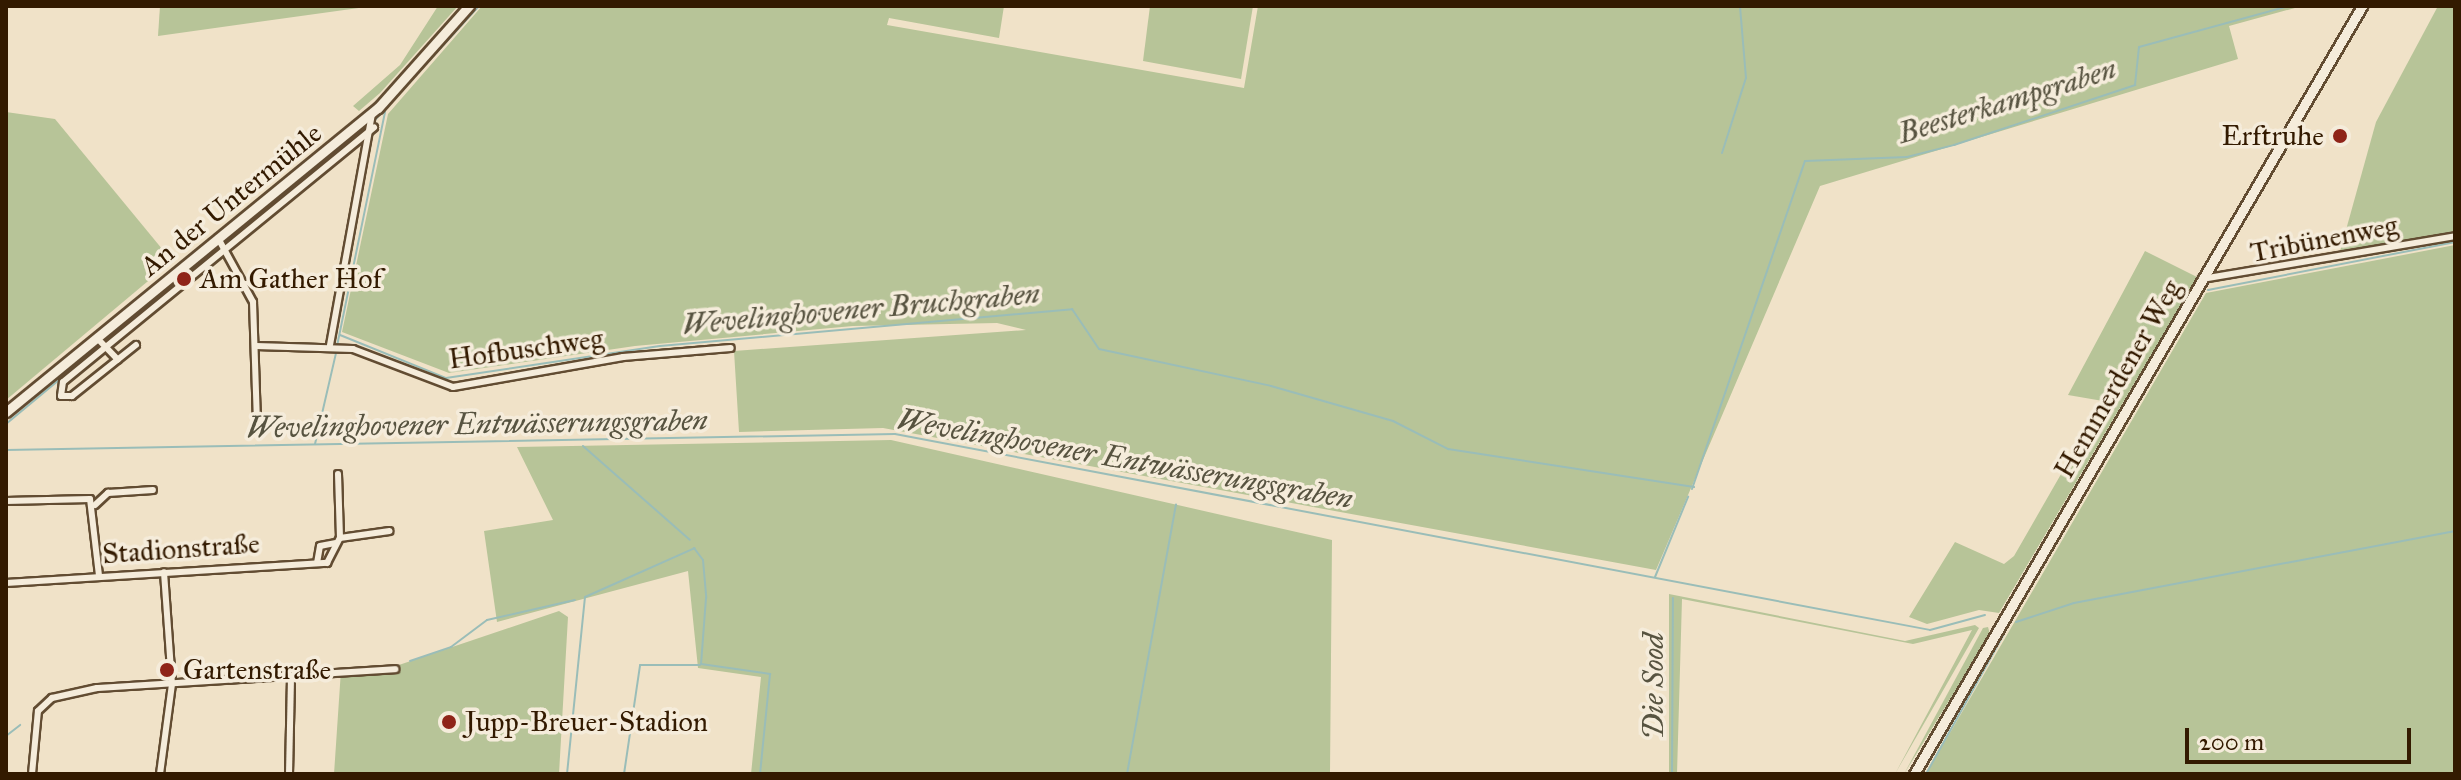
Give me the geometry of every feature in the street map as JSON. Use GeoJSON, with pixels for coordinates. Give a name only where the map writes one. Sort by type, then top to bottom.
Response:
{"type":"FeatureCollection","features":[{"type":"Feature","properties":{"kind":"main road","name":"An der Untermühle"},"geometry":{"type":"LineString","coordinates":[[6,412],[372,113],[469,6]]}},
{"type":"Feature","properties":{"kind":"main road","name":"Hemmerdener Weg"},"geometry":{"type":"LineString","coordinates":[[1914,774],[2362,6]]}},
{"type":"Feature","properties":{"kind":"street"},"geometry":{"type":"LineString","coordinates":[[256,346],[330,345],[374,127],[372,113]]}},
{"type":"Feature","properties":{"kind":"street"},"geometry":{"type":"LineString","coordinates":[[136,345],[72,396],[61,396],[63,382],[374,127]]}},
{"type":"Feature","properties":{"kind":"street","name":"Tribünenweg"},"geometry":{"type":"LineString","coordinates":[[2202,279],[2455,236]]}},
{"type":"Feature","properties":{"kind":"street"},"geometry":{"type":"LineString","coordinates":[[218,238],[251,293],[256,346],[257,425]]}},
{"type":"Feature","properties":{"kind":"street"},"geometry":{"type":"LineString","coordinates":[[97,338],[118,360]]}},
{"type":"Feature","properties":{"kind":"street","name":"Hofbuschweg"},"geometry":{"type":"LineString","coordinates":[[330,345],[353,349],[453,387],[623,357],[731,348]]}},
{"type":"Feature","properties":{"kind":"street"},"geometry":{"type":"LineString","coordinates":[[338,474],[338,540],[333,559],[317,563],[320,546],[338,540],[390,531]]}},
{"type":"Feature","properties":{"kind":"street"},"geometry":{"type":"LineString","coordinates":[[95,505],[108,493],[153,490]]}},
{"type":"Feature","properties":{"kind":"street"},"geometry":{"type":"LineString","coordinates":[[6,501],[83,496],[95,505],[99,576]]}},
{"type":"Feature","properties":{"kind":"street","name":"Stadionstraße"},"geometry":{"type":"LineString","coordinates":[[6,583],[317,563]]}},
{"type":"Feature","properties":{"kind":"street"},"geometry":{"type":"LineString","coordinates":[[160,774],[172,684],[164,572]]}},
{"type":"Feature","properties":{"kind":"street"},"geometry":{"type":"LineString","coordinates":[[32,774],[44,701],[97,688],[291,680],[395,669]]}},
{"type":"Feature","properties":{"kind":"street"},"geometry":{"type":"LineString","coordinates":[[289,774],[291,680]]}},
{"type":"Feature","properties":{"kind":"green space"},"geometry":{"type":"Polygon","coordinates":[[[160,6],[373,6],[158,36],[160,6]]]}},
{"type":"Feature","properties":{"kind":"green space"},"geometry":{"type":"Polygon","coordinates":[[[438,6],[458,6],[380,93],[359,111],[353,106],[400,65],[438,6]]]}},
{"type":"Feature","properties":{"kind":"green space"},"geometry":{"type":"Polygon","coordinates":[[[482,6],[1004,6],[999,38],[889,18],[887,25],[1244,88],[1258,6],[2302,6],[2229,26],[2238,59],[1820,186],[1656,570],[883,428],[739,432],[734,351],[1026,330],[997,323],[853,326],[635,346],[449,373],[342,332],[388,114],[482,6]]]}},
{"type":"Feature","properties":{"kind":"green space"},"geometry":{"type":"Polygon","coordinates":[[[1150,6],[1253,6],[1241,79],[1143,61],[1150,6]]]}},
{"type":"Feature","properties":{"kind":"green space"},"geometry":{"type":"Polygon","coordinates":[[[2438,6],[2455,6],[2455,231],[2339,255],[2376,122],[2438,6]]]}},
{"type":"Feature","properties":{"kind":"green space"},"geometry":{"type":"Polygon","coordinates":[[[6,112],[55,119],[172,261],[6,400],[6,112]]]}},
{"type":"Feature","properties":{"kind":"green space"},"geometry":{"type":"Polygon","coordinates":[[[2455,245],[2455,774],[1926,774],[2206,293],[2455,245]]]}},
{"type":"Feature","properties":{"kind":"green space"},"geometry":{"type":"Polygon","coordinates":[[[2145,251],[2197,277],[1999,613],[1979,610],[1927,624],[1909,617],[1955,542],[2004,564],[2014,556],[2103,401],[2068,395],[2145,251]]]}},
{"type":"Feature","properties":{"kind":"green space"},"geometry":{"type":"Polygon","coordinates":[[[891,440],[1332,540],[1330,774],[751,774],[761,677],[698,668],[688,571],[497,622],[484,531],[553,520],[517,447],[891,440]]]}},
{"type":"Feature","properties":{"kind":"green space"},"geometry":{"type":"Polygon","coordinates":[[[1669,594],[1905,641],[1975,625],[1979,628],[1895,774],[1972,630],[1913,644],[1682,599],[1677,774],[1669,774],[1669,594]]]}},
{"type":"Feature","properties":{"kind":"green space","name":"Jupp-Breuer-Stadion"},"geometry":{"type":"Polygon","coordinates":[[[559,611],[568,617],[559,774],[334,774],[341,670],[390,668],[559,611]]]}},
{"type":"Feature","properties":{"kind":"green space"},"geometry":{"type":"Polygon","coordinates":[[[1988,627],[1990,634],[1904,774],[1983,628],[1988,627]]]}},
{"type":"Feature","properties":{"kind":"waterway"},"geometry":{"type":"LineString","coordinates":[[374,121],[479,6]]}},
{"type":"Feature","properties":{"kind":"waterway"},"geometry":{"type":"LineString","coordinates":[[1722,153],[1746,78],[1740,6]]}},
{"type":"Feature","properties":{"kind":"waterway","name":"Beesterkampgraben"},"geometry":{"type":"LineString","coordinates":[[1692,489],[1805,161],[1907,157],[1954,145],[2135,85],[2139,47],[2289,6]]}},
{"type":"Feature","properties":{"kind":"waterway"},"geometry":{"type":"LineString","coordinates":[[337,346],[385,112]]}},
{"type":"Feature","properties":{"kind":"waterway"},"geometry":{"type":"LineString","coordinates":[[226,242],[368,126]]}},
{"type":"Feature","properties":{"kind":"waterway"},"geometry":{"type":"LineString","coordinates":[[2208,290],[2455,242]]}},
{"type":"Feature","properties":{"kind":"waterway"},"geometry":{"type":"LineString","coordinates":[[108,339],[220,247]]}},
{"type":"Feature","properties":{"kind":"waterway","name":"Wevelinghovener Bruchgraben"},"geometry":{"type":"LineString","coordinates":[[340,335],[446,378],[660,346],[1072,309],[1099,349],[1271,386],[1393,421],[1448,449],[1694,487]]}},
{"type":"Feature","properties":{"kind":"waterway"},"geometry":{"type":"LineString","coordinates":[[6,424],[100,346]]}},
{"type":"Feature","properties":{"kind":"waterway"},"geometry":{"type":"LineString","coordinates":[[315,444],[336,353]]}},
{"type":"Feature","properties":{"kind":"waterway","name":"Wevelinghovener Entwässerungsgraben"},"geometry":{"type":"LineString","coordinates":[[6,450],[895,434],[1930,630],[1985,615]]}},
{"type":"Feature","properties":{"kind":"waterway"},"geometry":{"type":"LineString","coordinates":[[583,446],[690,540]]}},
{"type":"Feature","properties":{"kind":"waterway","name":"Beesterkampgraben"},"geometry":{"type":"LineString","coordinates":[[1655,577],[1688,497]]}},
{"type":"Feature","properties":{"kind":"waterway"},"geometry":{"type":"LineString","coordinates":[[1127,774],[1176,504]]}},
{"type":"Feature","properties":{"kind":"waterway","name":"Wevelinghovener Entwässerungsgraben"},"geometry":{"type":"LineString","coordinates":[[2016,622],[2074,603],[2455,531]]}},
{"type":"Feature","properties":{"kind":"waterway"},"geometry":{"type":"LineString","coordinates":[[694,548],[703,560],[706,598],[701,664],[770,674],[760,774]]}},
{"type":"Feature","properties":{"kind":"waterway"},"geometry":{"type":"LineString","coordinates":[[567,774],[585,597],[695,548]]}},
{"type":"Feature","properties":{"kind":"waterway","name":"Die Sood"},"geometry":{"type":"LineString","coordinates":[[1672,774],[1673,598]]}},
{"type":"Feature","properties":{"kind":"waterway"},"geometry":{"type":"LineString","coordinates":[[410,661],[451,647],[487,620],[575,600]]}},
{"type":"Feature","properties":{"kind":"waterway"},"geometry":{"type":"LineString","coordinates":[[1926,774],[2004,634]]}},
{"type":"Feature","properties":{"kind":"waterway"},"geometry":{"type":"LineString","coordinates":[[624,774],[640,665],[700,665]]}},
{"type":"Feature","properties":{"kind":"waterway"},"geometry":{"type":"LineString","coordinates":[[6,736],[20,725]]}},
{"type":"Feature","properties":{"kind":"place","name":"Erftruhe"},"geometry":{"type":"Point","coordinates":[2340,136]}},
{"type":"Feature","properties":{"kind":"place","name":"Am Gather Hof"},"geometry":{"type":"Point","coordinates":[184,279]}},
{"type":"Feature","properties":{"kind":"place","name":"Gartenstraße"},"geometry":{"type":"Point","coordinates":[167,670]}},
{"type":"Feature","properties":{"kind":"place","name":"Jupp-Breuer-Stadion"},"geometry":{"type":"Point","coordinates":[449,722]}}]}
